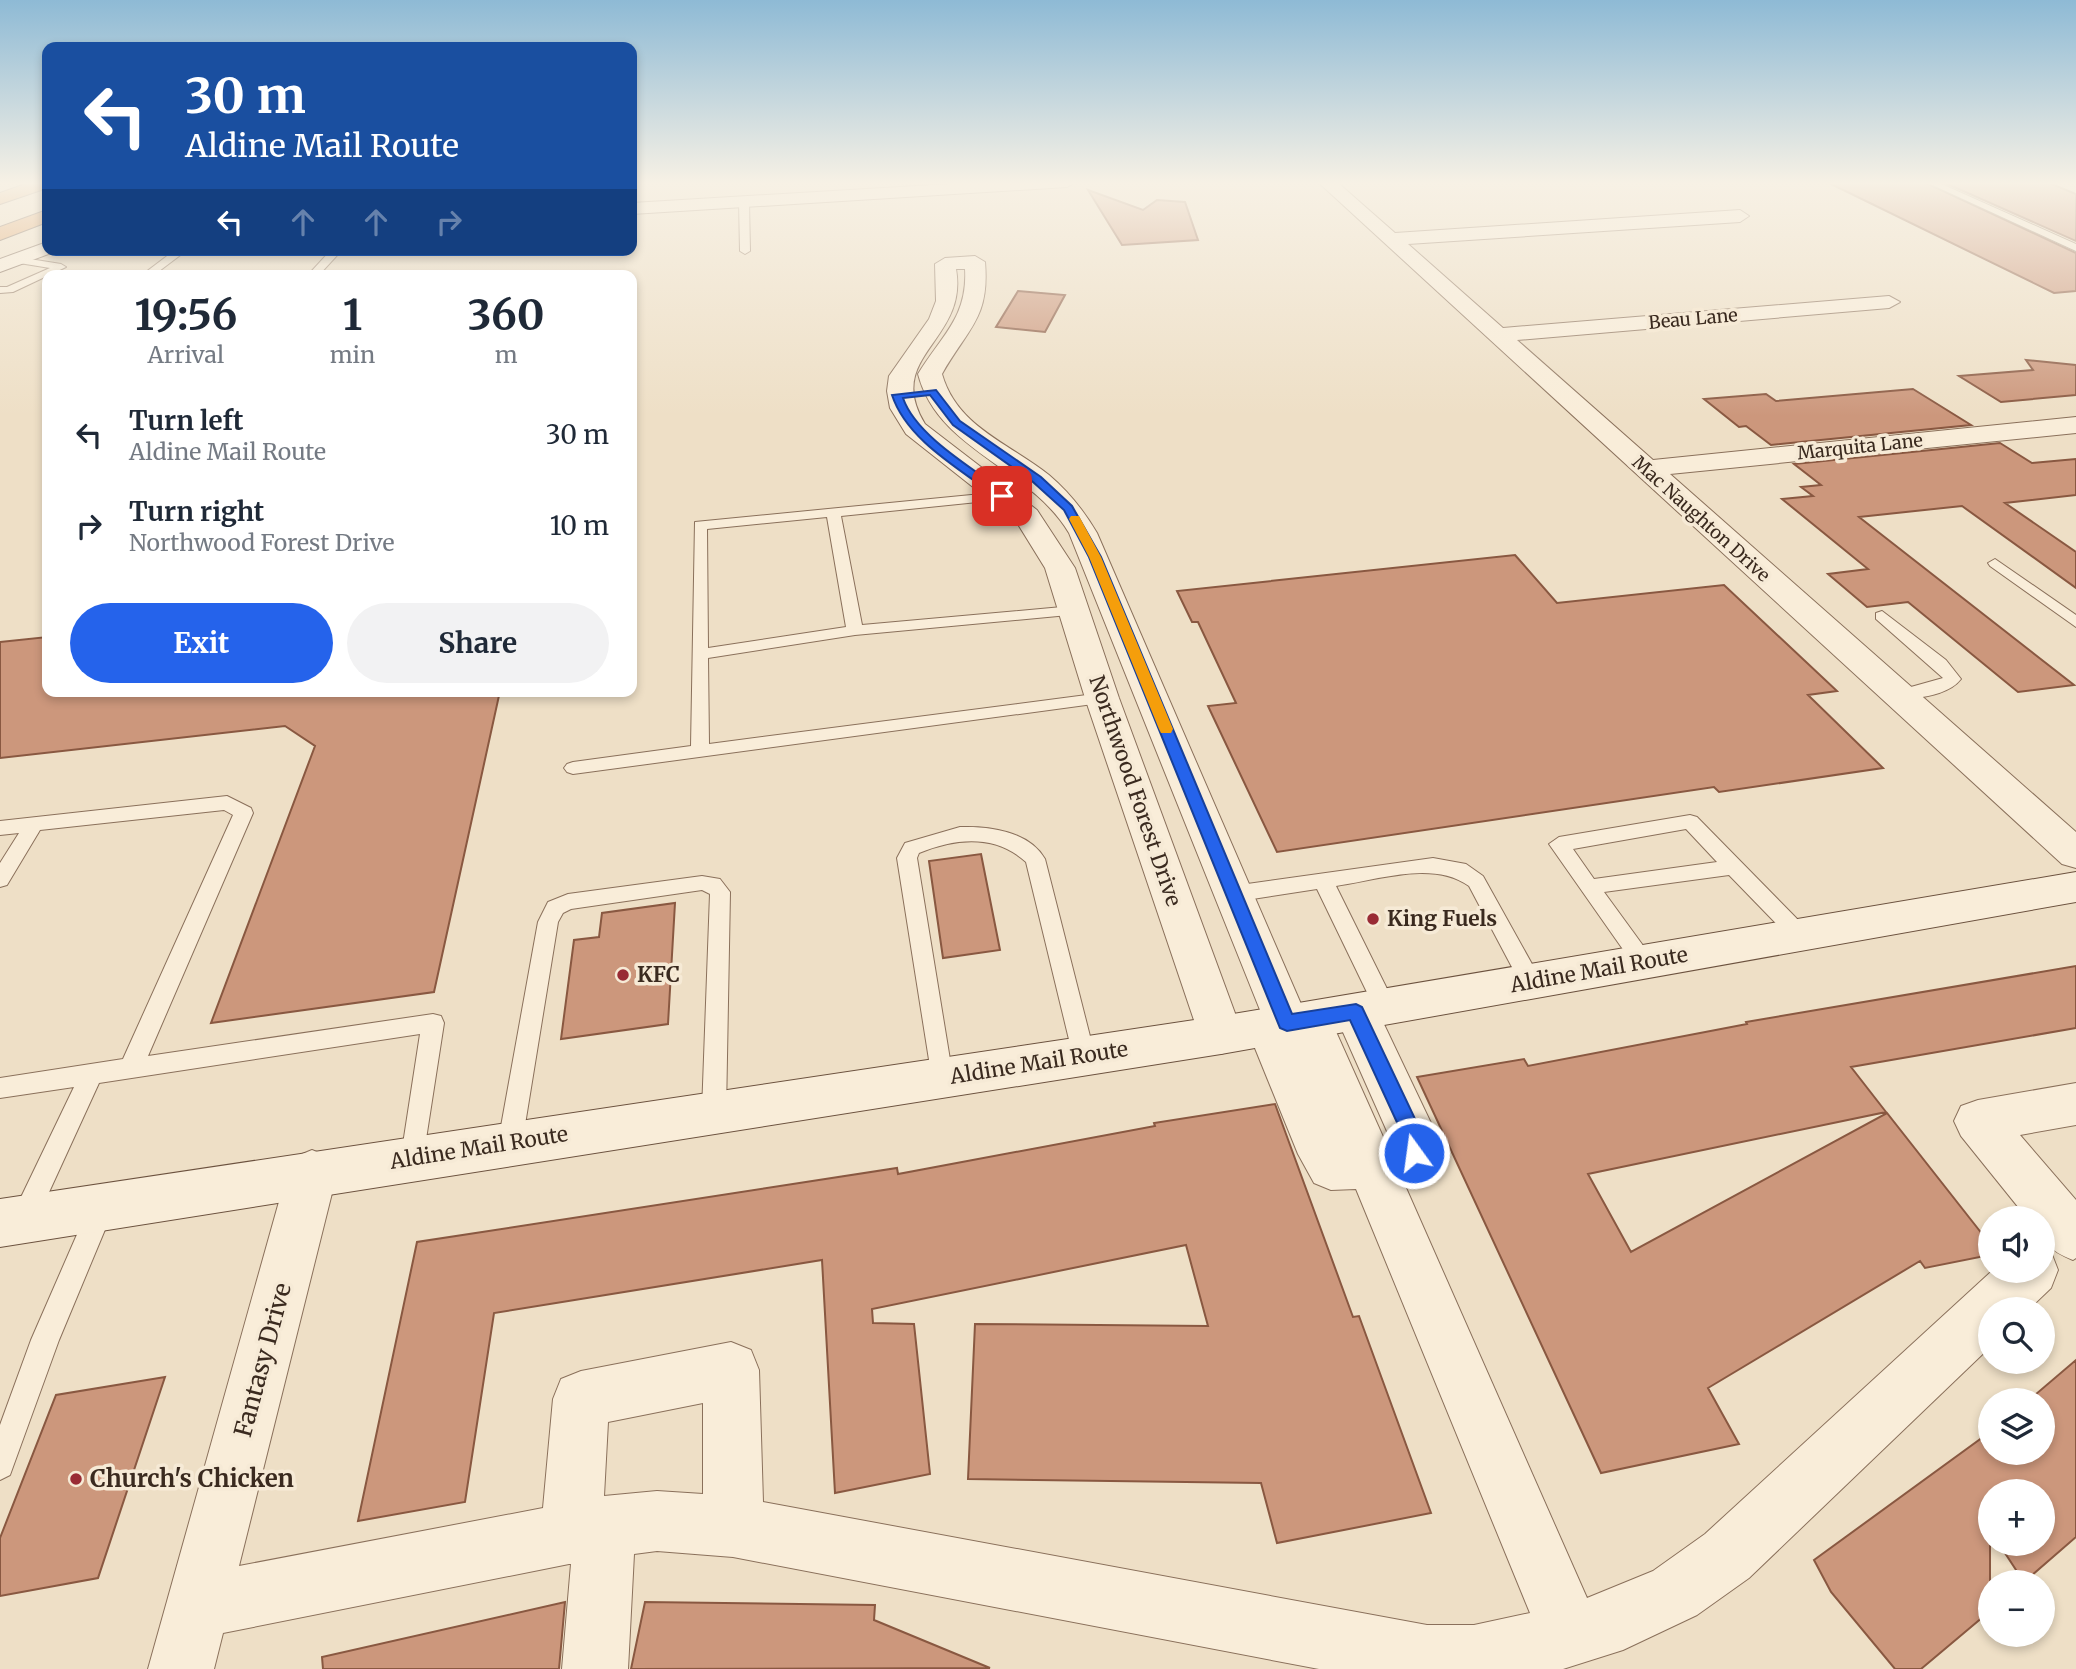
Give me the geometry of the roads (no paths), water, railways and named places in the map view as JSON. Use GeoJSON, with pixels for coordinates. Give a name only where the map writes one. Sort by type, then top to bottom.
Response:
{"type":"FeatureCollection","features":[{"type":"Feature","properties":{"kind":"street","name":"Mac Naughton Drive"},"geometry":{"type":"LineString","coordinates":[[1416,260],[1644,469],[2076,854]]}},
{"type":"Feature","properties":{"kind":"street"},"geometry":{"type":"LineString","coordinates":[[932,392],[897,395],[904,368],[941,317],[948,300],[945,264],[975,262],[979,292],[972,312],[930,374],[932,392],[957,423],[1037,479],[1068,508],[1087,541],[1288,1023],[1322,1154],[1331,1167],[1370,1164],[1407,1157],[1414,1153],[1416,1142],[1370,1009]]}},
{"type":"Feature","properties":{"kind":"street","name":"Beau Lane"},"geometry":{"type":"LineString","coordinates":[[1497,335],[1889,302]]}},
{"type":"Feature","properties":{"kind":"street","name":"Northwood Forest Drive"},"geometry":{"type":"LineString","coordinates":[[897,395],[903,413],[915,429],[1027,516],[1060,568],[1102,698],[1220,1035]]}},
{"type":"Feature","properties":{"kind":"street","name":"Marquita Lane"},"geometry":{"type":"LineString","coordinates":[[1644,469],[2076,425]]}},
{"type":"Feature","properties":{"kind":"street"},"geometry":{"type":"LineString","coordinates":[[1048,547],[1087,541]]}},
{"type":"Feature","properties":{"kind":"street","name":"Aldine Mail Route"},"geometry":{"type":"LineString","coordinates":[[12,1222],[413,1157],[1220,1035],[2076,887]]}},
{"type":"Feature","properties":{"kind":"street"},"geometry":{"type":"LineString","coordinates":[[2064,1243],[1978,1121],[2076,1104]]}},
{"type":"Feature","properties":{"kind":"street"},"geometry":{"type":"LineString","coordinates":[[1370,1164],[1571,1634]]}},
{"type":"Feature","properties":{"kind":"street","name":"Fantasy Drive"},"geometry":{"type":"LineString","coordinates":[[181,1669],[312,1173]]}},
{"type":"Feature","properties":{"kind":"street"},"geometry":{"type":"LineString","coordinates":[[2004,1297],[2018,1283]]}},
{"type":"Feature","properties":{"kind":"street"},"geometry":{"type":"LineString","coordinates":[[198,1606],[588,1530],[657,1521],[733,1527],[1427,1657],[1474,1658],[1623,1618],[1675,1593],[1727,1556],[1978,1321]]}},
{"type":"Feature","properties":{"kind":"street"},"geometry":{"type":"LineString","coordinates":[[595,1669],[581,1399],[732,1370],[733,1527]]}},
{"type":"Feature","properties":{"kind":"lane"},"geometry":{"type":"LineString","coordinates":[[12,260],[61,267],[54,270]]}},
{"type":"Feature","properties":{"kind":"lane"},"geometry":{"type":"LineString","coordinates":[[0,290],[9,290],[42,275]]}},
{"type":"Feature","properties":{"kind":"lane"},"geometry":{"type":"LineString","coordinates":[[700,752],[700,525],[1002,496]]}},
{"type":"Feature","properties":{"kind":"lane"},"geometry":{"type":"LineString","coordinates":[[833,512],[855,630]]}},
{"type":"Feature","properties":{"kind":"lane"},"geometry":{"type":"LineString","coordinates":[[1995,563],[2076,622]]}},
{"type":"Feature","properties":{"kind":"lane"},"geometry":{"type":"LineString","coordinates":[[701,654],[855,630],[1073,611]]}},
{"type":"Feature","properties":{"kind":"lane"},"geometry":{"type":"LineString","coordinates":[[1882,616],[1940,664],[1953,679],[1945,687],[1899,696]]}},
{"type":"Feature","properties":{"kind":"lane"},"geometry":{"type":"LineString","coordinates":[[573,768],[1102,698]]}},
{"type":"Feature","properties":{"kind":"lane"},"geometry":{"type":"LineString","coordinates":[[0,828],[227,803],[244,813],[131,1068]]}},
{"type":"Feature","properties":{"kind":"lane"},"geometry":{"type":"LineString","coordinates":[[1644,962],[1559,844],[1690,822],[1800,935]]}},
{"type":"Feature","properties":{"kind":"lane"},"geometry":{"type":"LineString","coordinates":[[0,880],[34,824]]}},
{"type":"Feature","properties":{"kind":"lane"},"geometry":{"type":"LineString","coordinates":[[941,1078],[907,858],[912,848],[924,842],[977,833],[1012,840],[1035,859],[1084,1056]]}},
{"type":"Feature","properties":{"kind":"lane"},"geometry":{"type":"LineString","coordinates":[[1233,894],[1433,865],[1459,869],[1476,881],[1531,982]]}},
{"type":"Feature","properties":{"kind":"lane"},"geometry":{"type":"LineString","coordinates":[[1589,887],[1733,867]]}},
{"type":"Feature","properties":{"kind":"lane"},"geometry":{"type":"LineString","coordinates":[[1324,881],[1370,1009]]}},
{"type":"Feature","properties":{"kind":"lane"},"geometry":{"type":"LineString","coordinates":[[510,1143],[548,922],[555,908],[568,902],[702,883],[713,884],[720,892],[715,1112]]}},
{"type":"Feature","properties":{"kind":"lane"},"geometry":{"type":"LineString","coordinates":[[0,1088],[433,1023],[413,1157]]}},
{"type":"Feature","properties":{"kind":"lane"},"geometry":{"type":"LineString","coordinates":[[12,1222],[92,1074]]}},
{"type":"Feature","properties":{"kind":"lane"},"geometry":{"type":"LineString","coordinates":[[0,1465],[45,1340],[101,1207]]}},
{"type":"Feature","properties":{"kind":"place","name":"King Fuels"},"geometry":{"type":"Point","coordinates":[1373,919]}},
{"type":"Feature","properties":{"kind":"place","name":"KFC"},"geometry":{"type":"Point","coordinates":[623,975]}},
{"type":"Feature","properties":{"kind":"place","name":"Church's Chicken"},"geometry":{"type":"Point","coordinates":[76,1479]}}]}
